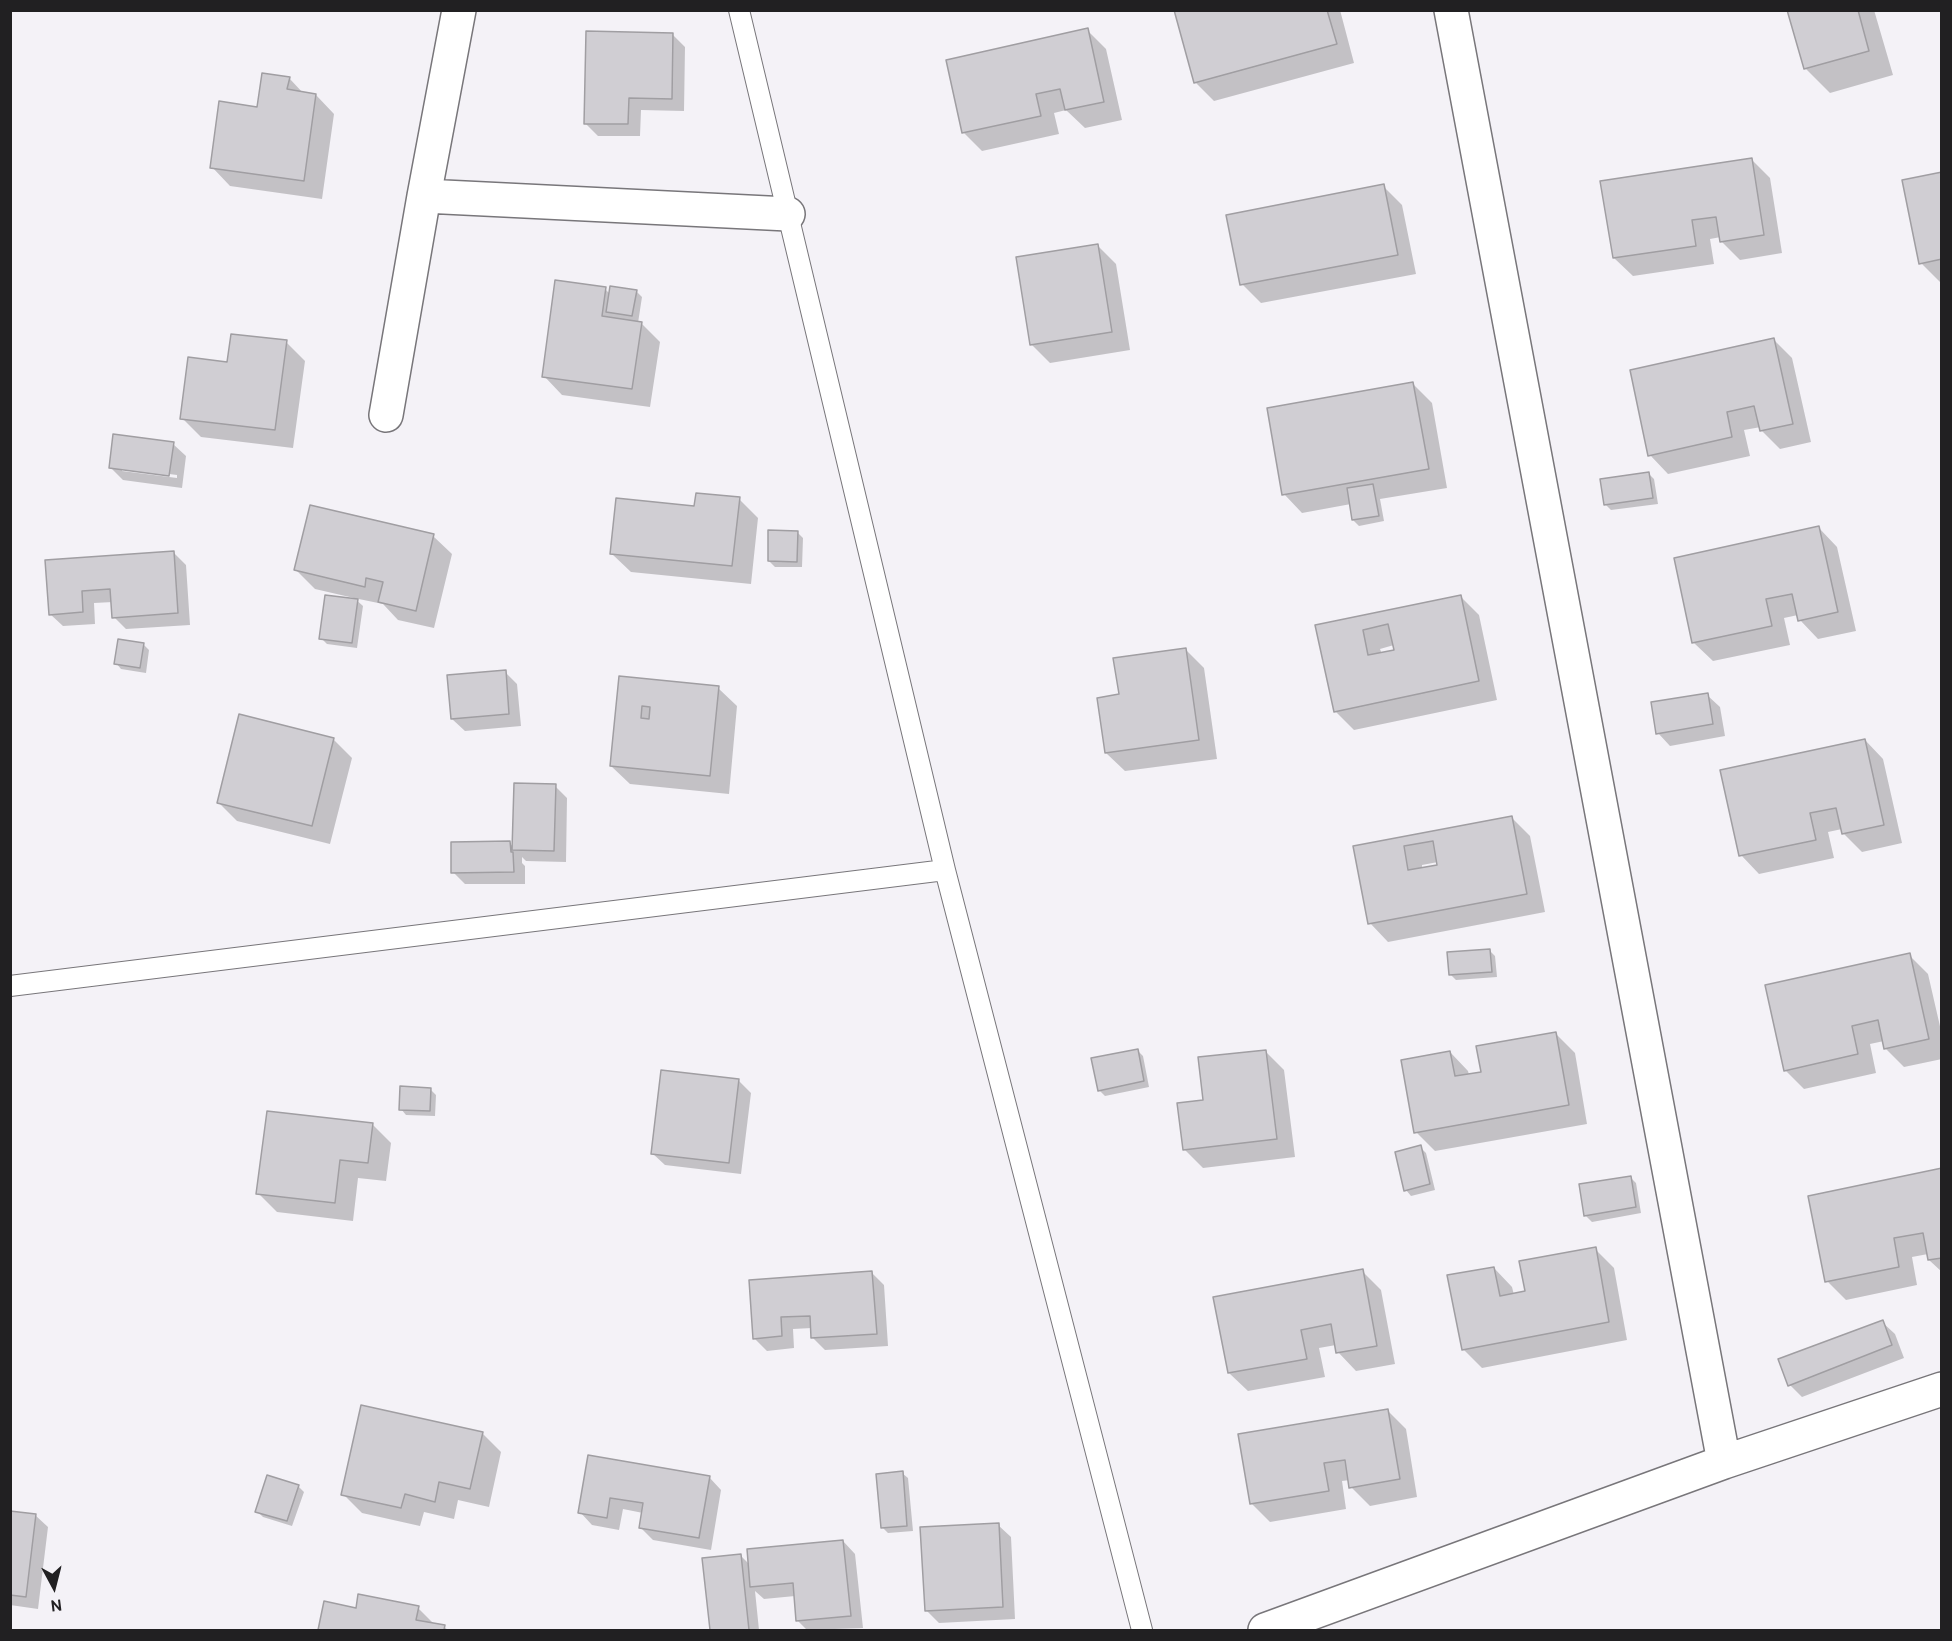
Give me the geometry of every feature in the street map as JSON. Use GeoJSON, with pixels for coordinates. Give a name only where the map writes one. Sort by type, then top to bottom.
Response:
{"type":"FeatureCollection","features":[{"type":"Feature","properties":{"kind":"street"},"geometry":{"type":"LineString","coordinates":[[386,415],[459,10]]}},
{"type":"Feature","properties":{"kind":"street"},"geometry":{"type":"LineString","coordinates":[[1451,10],[1724,1462]]}},
{"type":"Feature","properties":{"kind":"street"},"geometry":{"type":"LineString","coordinates":[[424,196],[788,214]]}},
{"type":"Feature","properties":{"kind":"street"},"geometry":{"type":"LineString","coordinates":[[1265,1630],[1724,1462],[1941,1389]]}},
{"type":"Feature","properties":{"kind":"lane"},"geometry":{"type":"LineString","coordinates":[[739,10],[945,870],[1142,1630]]}},
{"type":"Feature","properties":{"kind":"lane"},"geometry":{"type":"LineString","coordinates":[[10,986],[945,870]]}},
{"type":"Feature","properties":{"kind":"building"},"geometry":{"type":"Polygon","coordinates":[[[1174,10],[1327,10],[1337,44],[1194,83],[1174,10]]]}},
{"type":"Feature","properties":{"kind":"building"},"geometry":{"type":"Polygon","coordinates":[[[1787,10],[1858,10],[1869,51],[1804,69],[1787,10]]]}},
{"type":"Feature","properties":{"kind":"building"},"geometry":{"type":"Polygon","coordinates":[[[1088,28],[1104,102],[1065,110],[1060,89],[1036,94],[1041,116],[962,133],[946,60],[1088,28]]]}},
{"type":"Feature","properties":{"kind":"building"},"geometry":{"type":"Polygon","coordinates":[[[586,31],[673,33],[672,99],[629,98],[628,124],[584,124],[586,31]]]}},
{"type":"Feature","properties":{"kind":"building"},"geometry":{"type":"Polygon","coordinates":[[[262,73],[290,77],[287,89],[316,94],[304,181],[210,168],[219,101],[257,107],[262,73]]]}},
{"type":"Feature","properties":{"kind":"building"},"geometry":{"type":"Polygon","coordinates":[[[1752,158],[1764,235],[1720,242],[1716,217],[1692,220],[1696,246],[1613,258],[1600,181],[1752,158]]]}},
{"type":"Feature","properties":{"kind":"building"},"geometry":{"type":"Polygon","coordinates":[[[1942,172],[1942,259],[1919,264],[1902,180],[1942,172]]]}},
{"type":"Feature","properties":{"kind":"building"},"geometry":{"type":"Polygon","coordinates":[[[1384,184],[1398,255],[1240,285],[1226,215],[1384,184]]]}},
{"type":"Feature","properties":{"kind":"building"},"geometry":{"type":"Polygon","coordinates":[[[1098,244],[1112,332],[1030,345],[1016,257],[1098,244]]]}},
{"type":"Feature","properties":{"kind":"building"},"geometry":{"type":"Polygon","coordinates":[[[555,280],[606,287],[602,316],[642,322],[632,389],[542,377],[555,280]]]}},
{"type":"Feature","properties":{"kind":"building"},"geometry":{"type":"Polygon","coordinates":[[[610,286],[637,290],[632,316],[606,312],[610,286]]]}},
{"type":"Feature","properties":{"kind":"building"},"geometry":{"type":"Polygon","coordinates":[[[231,334],[287,340],[275,430],[180,419],[188,357],[227,362],[231,334]]]}},
{"type":"Feature","properties":{"kind":"building"},"geometry":{"type":"Polygon","coordinates":[[[1774,338],[1793,424],[1760,431],[1754,406],[1727,412],[1732,437],[1648,456],[1630,370],[1774,338]]]}},
{"type":"Feature","properties":{"kind":"building"},"geometry":{"type":"Polygon","coordinates":[[[1413,382],[1429,469],[1282,495],[1267,408],[1413,382]]]}},
{"type":"Feature","properties":{"kind":"building"},"geometry":{"type":"Polygon","coordinates":[[[113,434],[174,442],[169,476],[109,468],[113,434]]]}},
{"type":"Feature","properties":{"kind":"building"},"geometry":{"type":"Polygon","coordinates":[[[1649,472],[1653,498],[1604,505],[1600,479],[1649,472]]]}},
{"type":"Feature","properties":{"kind":"building"},"geometry":{"type":"Polygon","coordinates":[[[1373,484],[1379,516],[1352,520],[1347,488],[1373,484]]]}},
{"type":"Feature","properties":{"kind":"building"},"geometry":{"type":"Polygon","coordinates":[[[696,493],[740,497],[732,566],[610,554],[616,498],[694,506],[696,493]]]}},
{"type":"Feature","properties":{"kind":"building"},"geometry":{"type":"Polygon","coordinates":[[[310,505],[434,534],[416,611],[378,602],[383,582],[366,578],[365,587],[294,570],[310,505]]]}},
{"type":"Feature","properties":{"kind":"building"},"geometry":{"type":"Polygon","coordinates":[[[1819,526],[1838,612],[1798,621],[1792,594],[1766,599],[1772,626],[1692,643],[1674,558],[1819,526]]]}},
{"type":"Feature","properties":{"kind":"building"},"geometry":{"type":"Polygon","coordinates":[[[768,530],[798,531],[797,562],[768,561],[768,530]]]}},
{"type":"Feature","properties":{"kind":"building"},"geometry":{"type":"Polygon","coordinates":[[[174,551],[178,613],[112,618],[110,589],[82,591],[83,612],[49,615],[45,560],[174,551]]]}},
{"type":"Feature","properties":{"kind":"building"},"geometry":{"type":"Polygon","coordinates":[[[325,595],[358,599],[352,643],[319,639],[325,595]]]}},
{"type":"Feature","properties":{"kind":"building"},"geometry":{"type":"Polygon","coordinates":[[[1461,595],[1479,681],[1334,712],[1315,625],[1461,595]],[[1388,624],[1363,630],[1368,655],[1394,650],[1388,624]]]}},
{"type":"Feature","properties":{"kind":"building"},"geometry":{"type":"Polygon","coordinates":[[[118,639],[144,643],[140,668],[114,664],[118,639]]]}},
{"type":"Feature","properties":{"kind":"building"},"geometry":{"type":"Polygon","coordinates":[[[1186,648],[1199,740],[1105,753],[1097,698],[1119,694],[1113,658],[1186,648]]]}},
{"type":"Feature","properties":{"kind":"building"},"geometry":{"type":"Polygon","coordinates":[[[506,670],[509,714],[451,719],[447,675],[506,670]]]}},
{"type":"Feature","properties":{"kind":"building"},"geometry":{"type":"Polygon","coordinates":[[[619,676],[719,686],[710,776],[610,766],[619,676]],[[642,706],[641,718],[649,719],[650,707],[642,706]]]}},
{"type":"Feature","properties":{"kind":"building"},"geometry":{"type":"Polygon","coordinates":[[[1708,693],[1713,724],[1656,734],[1651,702],[1708,693]]]}},
{"type":"Feature","properties":{"kind":"building"},"geometry":{"type":"Polygon","coordinates":[[[239,714],[334,738],[312,826],[217,803],[239,714]]]}},
{"type":"Feature","properties":{"kind":"building"},"geometry":{"type":"Polygon","coordinates":[[[1865,739],[1884,825],[1842,834],[1836,808],[1810,813],[1816,840],[1739,856],[1720,770],[1865,739]]]}},
{"type":"Feature","properties":{"kind":"building"},"geometry":{"type":"Polygon","coordinates":[[[514,783],[556,784],[554,851],[512,850],[514,783]]]}},
{"type":"Feature","properties":{"kind":"building"},"geometry":{"type":"Polygon","coordinates":[[[1512,816],[1527,894],[1368,924],[1353,846],[1512,816]],[[1433,841],[1404,846],[1408,870],[1437,865],[1433,841]]]}},
{"type":"Feature","properties":{"kind":"building"},"geometry":{"type":"Polygon","coordinates":[[[510,841],[514,872],[451,873],[451,842],[510,841]]]}},
{"type":"Feature","properties":{"kind":"building"},"geometry":{"type":"Polygon","coordinates":[[[1490,949],[1492,972],[1449,975],[1447,952],[1490,949]]]}},
{"type":"Feature","properties":{"kind":"building"},"geometry":{"type":"Polygon","coordinates":[[[1910,953],[1929,1039],[1884,1049],[1878,1020],[1852,1026],[1858,1054],[1784,1071],[1765,985],[1910,953]]]}},
{"type":"Feature","properties":{"kind":"building"},"geometry":{"type":"Polygon","coordinates":[[[1556,1032],[1569,1105],[1414,1133],[1401,1060],[1450,1051],[1455,1076],[1481,1072],[1476,1046],[1556,1032]]]}},
{"type":"Feature","properties":{"kind":"building"},"geometry":{"type":"Polygon","coordinates":[[[1138,1049],[1144,1081],[1098,1091],[1091,1058],[1138,1049]]]}},
{"type":"Feature","properties":{"kind":"building"},"geometry":{"type":"Polygon","coordinates":[[[1266,1050],[1277,1139],[1183,1150],[1177,1103],[1203,1100],[1198,1057],[1266,1050]]]}},
{"type":"Feature","properties":{"kind":"building"},"geometry":{"type":"Polygon","coordinates":[[[661,1070],[739,1079],[729,1163],[651,1154],[661,1070]]]}},
{"type":"Feature","properties":{"kind":"building"},"geometry":{"type":"Polygon","coordinates":[[[400,1086],[431,1088],[430,1111],[399,1110],[400,1086]]]}},
{"type":"Feature","properties":{"kind":"building"},"geometry":{"type":"Polygon","coordinates":[[[267,1111],[373,1123],[368,1163],[340,1160],[335,1203],[256,1194],[267,1111]]]}},
{"type":"Feature","properties":{"kind":"building"},"geometry":{"type":"Polygon","coordinates":[[[1421,1145],[1430,1184],[1404,1191],[1395,1152],[1421,1145]]]}},
{"type":"Feature","properties":{"kind":"building"},"geometry":{"type":"Polygon","coordinates":[[[1942,1168],[1942,1258],[1928,1260],[1923,1233],[1894,1238],[1899,1267],[1825,1282],[1808,1196],[1942,1168]]]}},
{"type":"Feature","properties":{"kind":"building"},"geometry":{"type":"Polygon","coordinates":[[[1631,1176],[1636,1207],[1584,1216],[1579,1184],[1631,1176]]]}},
{"type":"Feature","properties":{"kind":"building"},"geometry":{"type":"Polygon","coordinates":[[[1596,1247],[1609,1322],[1462,1350],[1447,1275],[1494,1267],[1500,1296],[1525,1291],[1519,1261],[1596,1247]]]}},
{"type":"Feature","properties":{"kind":"building"},"geometry":{"type":"Polygon","coordinates":[[[1363,1269],[1377,1346],[1336,1353],[1331,1324],[1301,1330],[1307,1359],[1228,1373],[1213,1297],[1363,1269]]]}},
{"type":"Feature","properties":{"kind":"building"},"geometry":{"type":"Polygon","coordinates":[[[872,1271],[877,1334],[811,1338],[810,1316],[781,1317],[782,1336],[753,1339],[749,1280],[872,1271]]]}},
{"type":"Feature","properties":{"kind":"building"},"geometry":{"type":"Polygon","coordinates":[[[1883,1320],[1892,1345],[1788,1386],[1778,1359],[1883,1320]]]}},
{"type":"Feature","properties":{"kind":"building"},"geometry":{"type":"Polygon","coordinates":[[[361,1405],[483,1432],[470,1489],[439,1482],[435,1502],[405,1494],[401,1508],[341,1495],[361,1405]]]}},
{"type":"Feature","properties":{"kind":"building"},"geometry":{"type":"Polygon","coordinates":[[[1388,1409],[1400,1479],[1349,1488],[1345,1460],[1324,1463],[1329,1491],[1250,1504],[1238,1434],[1388,1409]]]}},
{"type":"Feature","properties":{"kind":"building"},"geometry":{"type":"Polygon","coordinates":[[[588,1455],[710,1476],[699,1538],[639,1528],[643,1503],[610,1498],[607,1518],[578,1513],[588,1455]]]}},
{"type":"Feature","properties":{"kind":"building"},"geometry":{"type":"Polygon","coordinates":[[[903,1471],[907,1526],[881,1528],[876,1474],[903,1471]]]}},
{"type":"Feature","properties":{"kind":"building"},"geometry":{"type":"Polygon","coordinates":[[[267,1475],[299,1485],[287,1521],[255,1512],[267,1475]]]}},
{"type":"Feature","properties":{"kind":"building"},"geometry":{"type":"Polygon","coordinates":[[[10,1511],[36,1514],[26,1597],[10,1595],[10,1511]]]}},
{"type":"Feature","properties":{"kind":"building"},"geometry":{"type":"Polygon","coordinates":[[[999,1523],[1003,1607],[925,1611],[920,1527],[999,1523]]]}},
{"type":"Feature","properties":{"kind":"building"},"geometry":{"type":"Polygon","coordinates":[[[843,1540],[851,1616],[796,1621],[793,1583],[750,1587],[747,1549],[843,1540]]]}},
{"type":"Feature","properties":{"kind":"building"},"geometry":{"type":"Polygon","coordinates":[[[741,1554],[749,1630],[710,1630],[702,1558],[741,1554]]]}},
{"type":"Feature","properties":{"kind":"building"},"geometry":{"type":"Polygon","coordinates":[[[358,1594],[419,1606],[416,1620],[445,1625],[444,1630],[318,1630],[324,1601],[356,1608],[358,1594]]]}}]}
